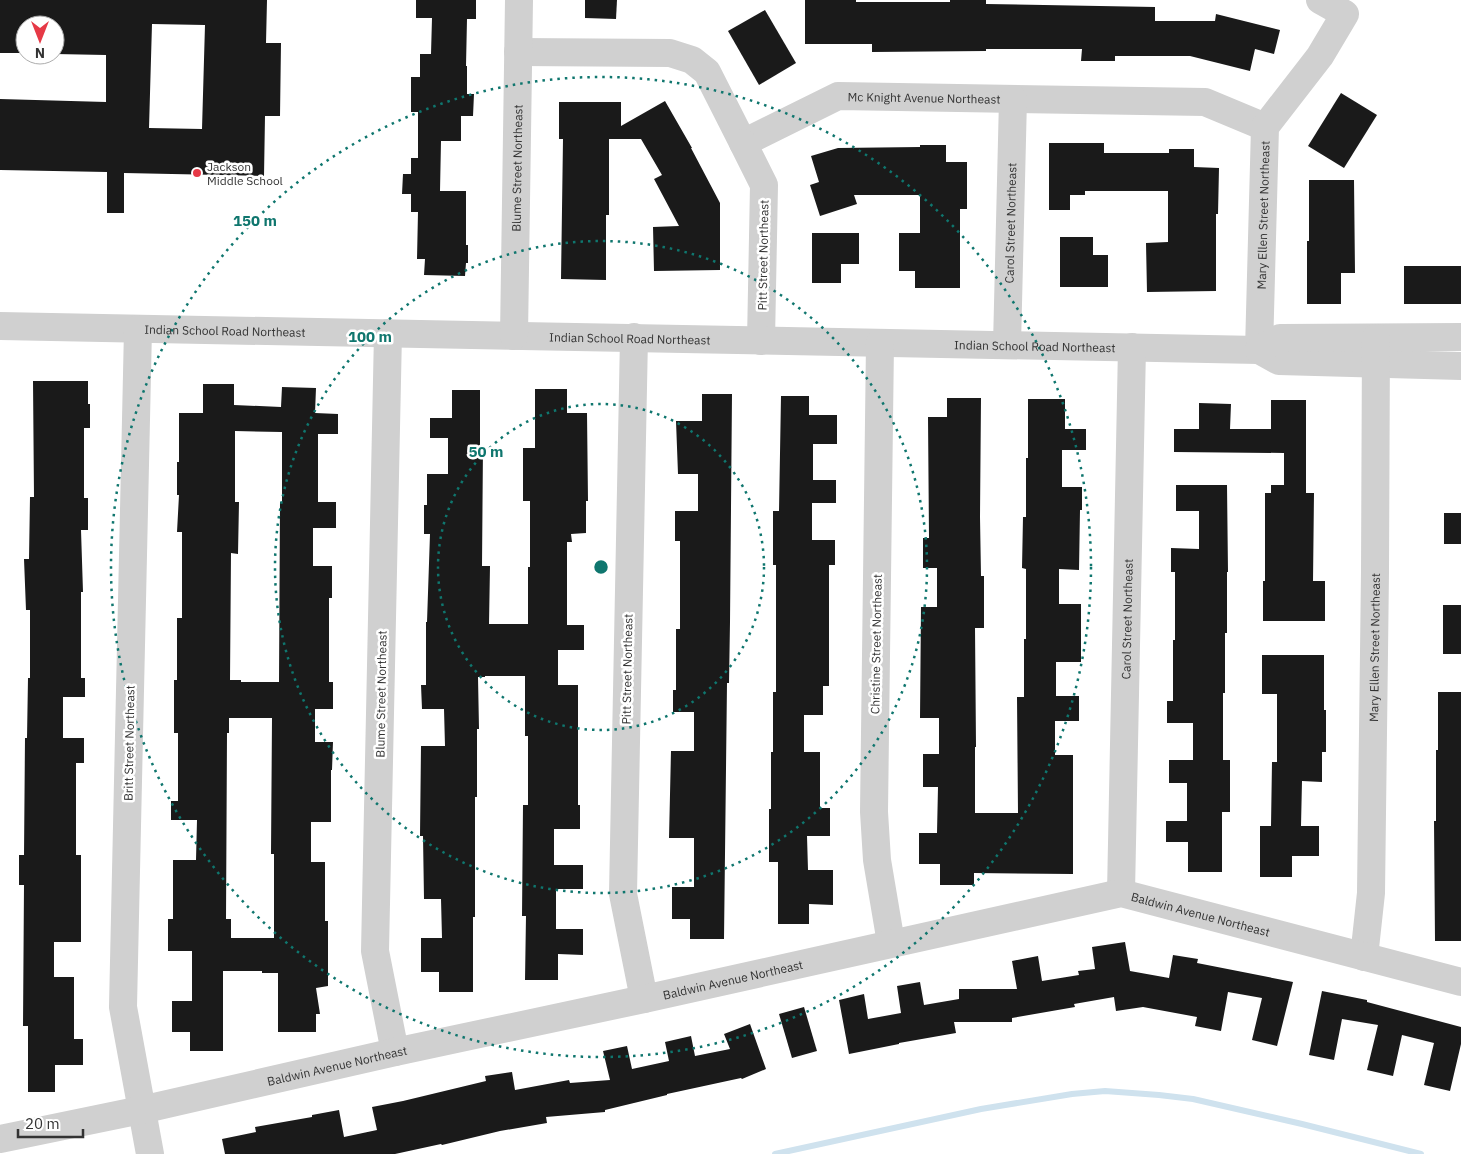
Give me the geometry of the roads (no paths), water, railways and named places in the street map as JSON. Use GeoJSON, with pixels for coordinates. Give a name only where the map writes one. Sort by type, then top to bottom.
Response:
{"type":"FeatureCollection","features":[{"type":"Feature","properties":{"kind":"street","name":"Blume Street Northeast"},"geometry":{"type":"LineString","coordinates":[[514,336],[519,0]]}},
{"type":"Feature","properties":{"kind":"street","name":"Mary Ellen Street Northeast"},"geometry":{"type":"LineString","coordinates":[[1259,350],[1265,127],[1320,56],[1345,14],[1320,0]]}},
{"type":"Feature","properties":{"kind":"street"},"geometry":{"type":"LineString","coordinates":[[518,52],[670,54],[692,60],[707,72],[743,143]]}},
{"type":"Feature","properties":{"kind":"street","name":"Mc Knight Avenue Northeast"},"geometry":{"type":"LineString","coordinates":[[743,143],[838,96],[1205,102],[1265,127]]}},
{"type":"Feature","properties":{"kind":"street","name":"Carol Street Northeast"},"geometry":{"type":"LineString","coordinates":[[1007,345],[1013,99]]}},
{"type":"Feature","properties":{"kind":"street","name":"Pitt Street Northeast"},"geometry":{"type":"LineString","coordinates":[[743,143],[764,185],[761,341]]}},
{"type":"Feature","properties":{"kind":"street","name":"Indian School Road Northeast"},"geometry":{"type":"LineString","coordinates":[[0,326],[1259,350],[1279,361],[1375,351],[1461,338]]}},
{"type":"Feature","properties":{"kind":"street","name":"Britt Street Northeast"},"geometry":{"type":"LineString","coordinates":[[138,329],[123,1008],[150,1154]]}},
{"type":"Feature","properties":{"kind":"street","name":"Blume Street Northeast"},"geometry":{"type":"LineString","coordinates":[[388,333],[375,951],[395,1052]]}},
{"type":"Feature","properties":{"kind":"street","name":"Pitt Street Northeast"},"geometry":{"type":"LineString","coordinates":[[634,337],[623,894],[644,999]]}},
{"type":"Feature","properties":{"kind":"street","name":"Christine Street Northeast"},"geometry":{"type":"LineString","coordinates":[[880,343],[874,812],[877,860],[891,943]]}},
{"type":"Feature","properties":{"kind":"street","name":"Carol Street Northeast"},"geometry":{"type":"LineString","coordinates":[[1121,893],[1132,347]]}},
{"type":"Feature","properties":{"kind":"street","name":"Mary Ellen Street Northeast"},"geometry":{"type":"LineString","coordinates":[[1364,957],[1370,893],[1375,562],[1375,351]]}},
{"type":"Feature","properties":{"kind":"street","name":"Indian School Road Northeast"},"geometry":{"type":"LineString","coordinates":[[1375,351],[1461,366]]}},
{"type":"Feature","properties":{"kind":"street","name":"Baldwin Avenue Northeast"},"geometry":{"type":"LineString","coordinates":[[0,1139],[141,1110],[395,1052],[1121,893],[1461,982]]}},
{"type":"Feature","properties":{"kind":"waterway"},"geometry":{"type":"LineString","coordinates":[[775,1154],[981,1109],[1072,1094],[1105,1091],[1193,1099],[1421,1154]]}},
{"type":"Feature","properties":{"kind":"place","name":"Jackson Middle School"},"geometry":{"type":"Point","coordinates":[197,173]}}]}
